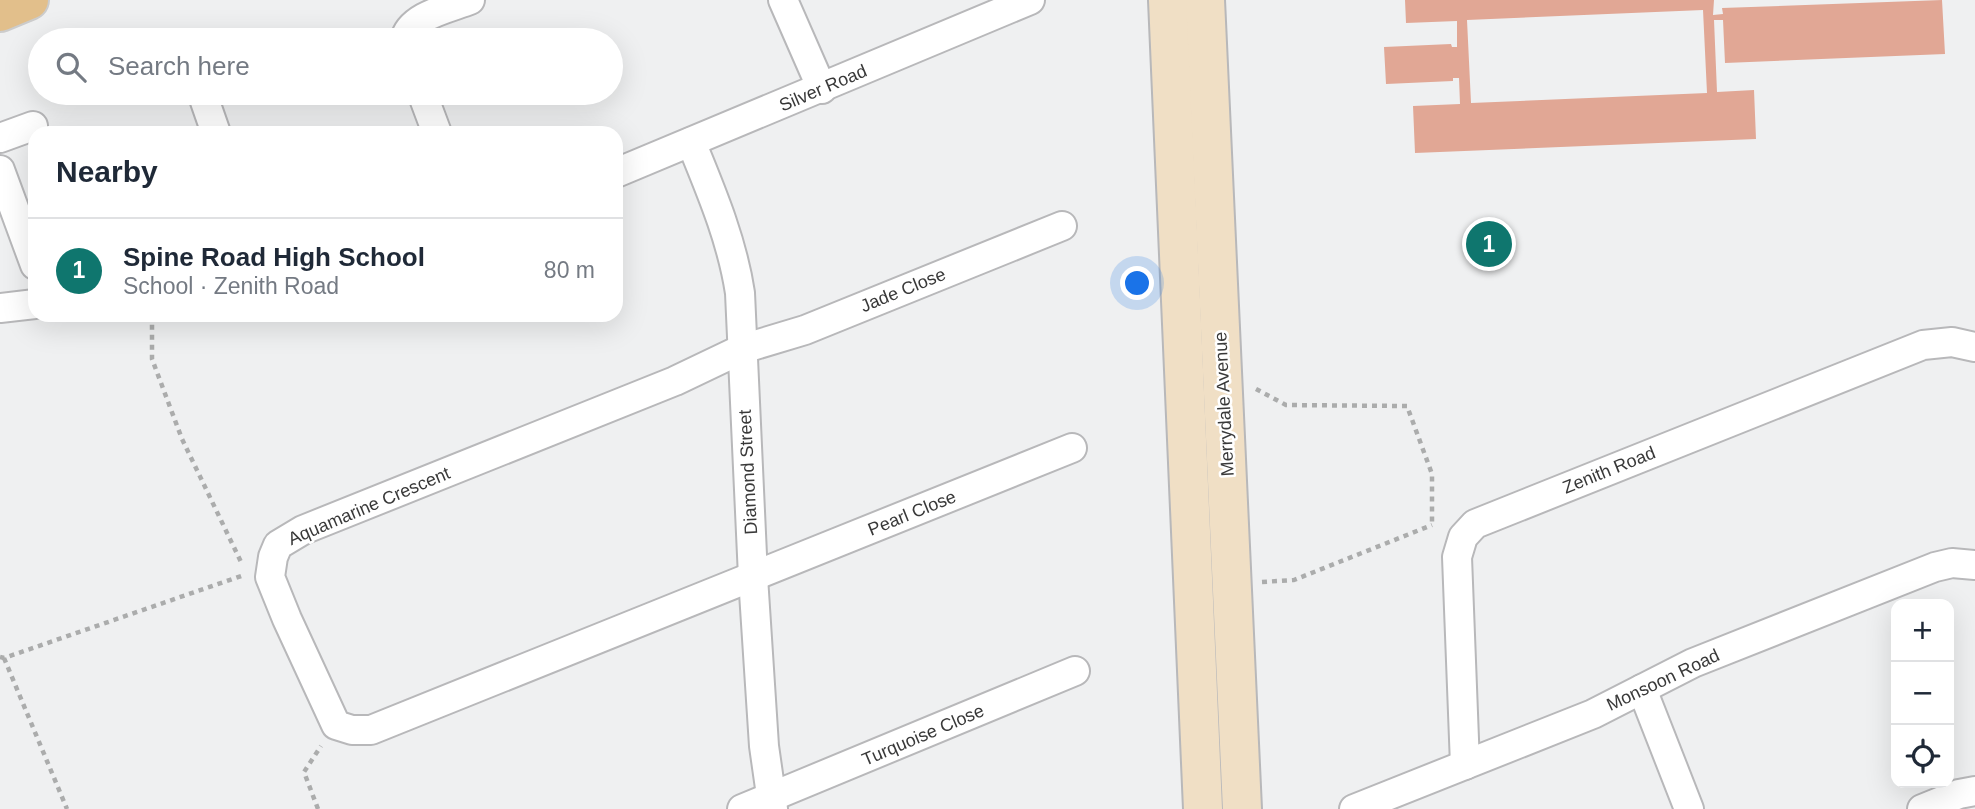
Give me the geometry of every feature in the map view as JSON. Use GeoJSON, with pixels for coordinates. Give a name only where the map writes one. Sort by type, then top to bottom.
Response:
{"type":"FeatureCollection","features":[{"type":"Feature","properties":{"kind":"main road"},"geometry":{"type":"LineString","coordinates":[[0,12],[29,0]]}},
{"type":"Feature","properties":{"kind":"street"},"geometry":{"type":"LineString","coordinates":[[409,28],[417,22],[470,0]]}},
{"type":"Feature","properties":{"kind":"street"},"geometry":{"type":"LineString","coordinates":[[783,0],[822,89]]}},
{"type":"Feature","properties":{"kind":"street","name":"Silver Road"},"geometry":{"type":"LineString","coordinates":[[623,170],[1030,0]]}},
{"type":"Feature","properties":{"kind":"street"},"geometry":{"type":"LineString","coordinates":[[1168,0],[1203,809]]}},
{"type":"Feature","properties":{"kind":"street","name":"Merrydale Avenue"},"geometry":{"type":"LineString","coordinates":[[1205,0],[1242,809]]}},
{"type":"Feature","properties":{"kind":"street"},"geometry":{"type":"LineString","coordinates":[[206,105],[214,126]]}},
{"type":"Feature","properties":{"kind":"street"},"geometry":{"type":"LineString","coordinates":[[426,105],[434,126]]}},
{"type":"Feature","properties":{"kind":"street"},"geometry":{"type":"LineString","coordinates":[[0,138],[28,128]]}},
{"type":"Feature","properties":{"kind":"street","name":"Diamond Street"},"geometry":{"type":"LineString","coordinates":[[691,142],[736,264],[743,349],[752,577],[764,746],[772,804]]}},
{"type":"Feature","properties":{"kind":"street"},"geometry":{"type":"LineString","coordinates":[[0,170],[28,246]]}},
{"type":"Feature","properties":{"kind":"street","name":"Jade Close"},"geometry":{"type":"LineString","coordinates":[[743,349],[805,330],[1062,226]]}},
{"type":"Feature","properties":{"kind":"street"},"geometry":{"type":"LineString","coordinates":[[0,308],[28,305]]}},
{"type":"Feature","properties":{"kind":"street","name":"Zenith Road"},"geometry":{"type":"LineString","coordinates":[[1465,765],[1457,557],[1463,537],[1475,524],[1923,345],[1952,342],[1975,347]]}},
{"type":"Feature","properties":{"kind":"street","name":"Aquamarine Crescent"},"geometry":{"type":"LineString","coordinates":[[335,725],[270,576],[278,545],[303,530],[662,386],[743,349]]}},
{"type":"Feature","properties":{"kind":"street","name":"Pearl Close"},"geometry":{"type":"LineString","coordinates":[[752,577],[1072,448]]}},
{"type":"Feature","properties":{"kind":"street","name":"Monsoon Road"},"geometry":{"type":"LineString","coordinates":[[1354,809],[1592,714],[1693,663],[1935,567],[1952,564],[1975,565]]}},
{"type":"Feature","properties":{"kind":"street"},"geometry":{"type":"LineString","coordinates":[[335,725],[352,730],[370,730],[752,577]]}},
{"type":"Feature","properties":{"kind":"street","name":"Turquoise Close"},"geometry":{"type":"LineString","coordinates":[[742,809],[772,804],[1075,671]]}},
{"type":"Feature","properties":{"kind":"street"},"geometry":{"type":"LineString","coordinates":[[1642,689],[1689,809]]}},
{"type":"Feature","properties":{"kind":"street"},"geometry":{"type":"LineString","coordinates":[[1922,809],[1975,790]]}},
{"type":"Feature","properties":{"kind":"path"},"geometry":{"type":"LineString","coordinates":[[67,809],[2,657],[247,574],[181,439],[152,359],[152,322]]}},
{"type":"Feature","properties":{"kind":"path"},"geometry":{"type":"LineString","coordinates":[[1252,387],[1286,405],[1407,407],[1432,474],[1432,525]]}},
{"type":"Feature","properties":{"kind":"path"},"geometry":{"type":"LineString","coordinates":[[1261,582],[1294,580],[1432,525],[1439,528]]}},
{"type":"Feature","properties":{"kind":"path"},"geometry":{"type":"LineString","coordinates":[[318,809],[304,772],[335,725]]}},
{"type":"Feature","properties":{"kind":"building"},"geometry":{"type":"Polygon","coordinates":[[[1405,0],[1714,0],[1713,15],[1723,14],[1722,8],[1942,0],[1945,54],[1725,63],[1723,20],[1714,20],[1717,92],[1754,90],[1756,139],[1415,153],[1413,106],[1460,104],[1459,78],[1453,78],[1453,81],[1386,84],[1384,47],[1451,44],[1452,47],[1457,47],[1457,21],[1406,23],[1405,0]],[[1703,10],[1467,20],[1471,103],[1707,93],[1703,10]]]}},
{"type":"Feature","properties":{"kind":"place","name":"Spine Road High School"},"geometry":{"type":"Point","coordinates":[1489,244]}}]}
